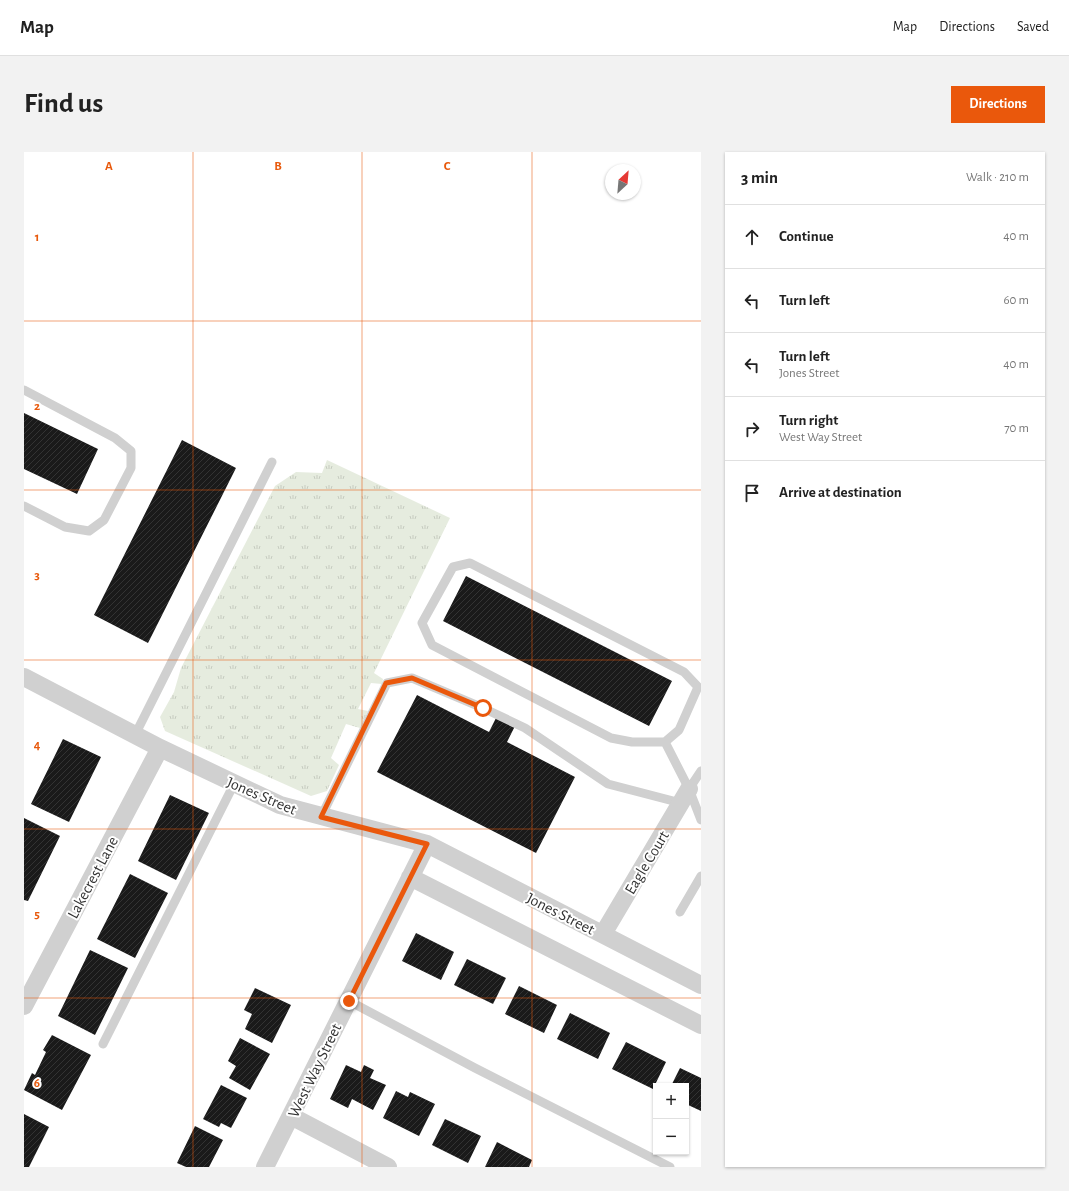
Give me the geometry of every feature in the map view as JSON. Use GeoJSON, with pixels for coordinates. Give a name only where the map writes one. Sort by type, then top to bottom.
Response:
{"type":"FeatureCollection","features":[{"type":"Feature","properties":{"kind":"street","name":"Jones Street"},"geometry":{"type":"LineString","coordinates":[[24,677],[160,748],[280,806],[427,844],[701,985]]}},
{"type":"Feature","properties":{"kind":"street","name":"Lakecrest Lane"},"geometry":{"type":"LineString","coordinates":[[24,1006],[160,748]]}},
{"type":"Feature","properties":{"kind":"street","name":"Eagle Court"},"geometry":{"type":"LineString","coordinates":[[603,934],[690,794]]}},
{"type":"Feature","properties":{"kind":"street","name":"West Way Street"},"geometry":{"type":"LineString","coordinates":[[265,1167],[427,844]]}},
{"type":"Feature","properties":{"kind":"street"},"geometry":{"type":"LineString","coordinates":[[410,877],[701,1025]]}},
{"type":"Feature","properties":{"kind":"street"},"geometry":{"type":"LineString","coordinates":[[291,1116],[388,1167]]}},
{"type":"Feature","properties":{"kind":"lane"},"geometry":{"type":"LineString","coordinates":[[24,390],[115,438],[131,451],[132,468],[104,520],[89,531],[64,527],[24,506]]}},
{"type":"Feature","properties":{"kind":"lane"},"geometry":{"type":"LineString","coordinates":[[135,735],[272,462]]}},
{"type":"Feature","properties":{"kind":"lane"},"geometry":{"type":"LineString","coordinates":[[470,563],[684,672],[698,687],[680,730],[665,742],[632,742],[611,738],[432,645],[422,623],[454,567],[470,563]]}},
{"type":"Feature","properties":{"kind":"lane"},"geometry":{"type":"LineString","coordinates":[[321,817],[386,683],[412,678],[526,728],[608,784],[690,794]]}},
{"type":"Feature","properties":{"kind":"lane"},"geometry":{"type":"LineString","coordinates":[[665,742],[701,820]]}},
{"type":"Feature","properties":{"kind":"lane"},"geometry":{"type":"LineString","coordinates":[[690,794],[701,771]]}},
{"type":"Feature","properties":{"kind":"lane"},"geometry":{"type":"LineString","coordinates":[[103,1044],[234,784]]}},
{"type":"Feature","properties":{"kind":"lane"},"geometry":{"type":"LineString","coordinates":[[680,912],[701,876]]}},
{"type":"Feature","properties":{"kind":"lane"},"geometry":{"type":"LineString","coordinates":[[349,1001],[475,1068],[670,1167]]}},
{"type":"Feature","properties":{"kind":"green space"},"geometry":{"type":"Polygon","coordinates":[[[327,460],[450,518],[374,673],[383,679],[382,684],[371,683],[358,709],[368,711],[360,728],[346,724],[331,758],[339,765],[327,791],[311,796],[165,731],[160,717],[174,692],[181,668],[275,486],[296,472],[322,473],[327,460]]]}},
{"type":"Feature","properties":{"kind":"building"},"geometry":{"type":"Polygon","coordinates":[[[24,413],[98,449],[77,494],[24,469],[24,413]]]}},
{"type":"Feature","properties":{"kind":"building"},"geometry":{"type":"Polygon","coordinates":[[[182,440],[236,468],[148,643],[94,615],[182,440]]]}},
{"type":"Feature","properties":{"kind":"building"},"geometry":{"type":"Polygon","coordinates":[[[466,576],[672,681],[649,726],[443,621],[466,576]]]}},
{"type":"Feature","properties":{"kind":"building"},"geometry":{"type":"Polygon","coordinates":[[[417,695],[489,732],[497,716],[515,726],[507,742],[575,777],[536,853],[377,772],[417,695]]]}},
{"type":"Feature","properties":{"kind":"building"},"geometry":{"type":"Polygon","coordinates":[[[63,739],[101,757],[69,822],[31,804],[63,739]]]}},
{"type":"Feature","properties":{"kind":"building"},"geometry":{"type":"Polygon","coordinates":[[[170,795],[209,813],[176,880],[138,861],[170,795]]]}},
{"type":"Feature","properties":{"kind":"building"},"geometry":{"type":"Polygon","coordinates":[[[24,818],[60,836],[28,901],[24,900],[24,818]]]}},
{"type":"Feature","properties":{"kind":"building"},"geometry":{"type":"Polygon","coordinates":[[[130,874],[168,893],[135,958],[97,939],[130,874]]]}},
{"type":"Feature","properties":{"kind":"building"},"geometry":{"type":"Polygon","coordinates":[[[416,933],[454,952],[441,980],[402,961],[416,933]]]}},
{"type":"Feature","properties":{"kind":"building"},"geometry":{"type":"Polygon","coordinates":[[[90,950],[128,968],[95,1035],[58,1016],[90,950]]]}},
{"type":"Feature","properties":{"kind":"building"},"geometry":{"type":"Polygon","coordinates":[[[467,959],[506,978],[493,1004],[454,985],[467,959]]]}},
{"type":"Feature","properties":{"kind":"building"},"geometry":{"type":"Polygon","coordinates":[[[519,986],[557,1005],[544,1033],[505,1014],[519,986]]]}},
{"type":"Feature","properties":{"kind":"building"},"geometry":{"type":"Polygon","coordinates":[[[255,988],[291,1005],[272,1043],[245,1029],[252,1014],[244,1010],[255,988]]]}},
{"type":"Feature","properties":{"kind":"building"},"geometry":{"type":"Polygon","coordinates":[[[570,1013],[610,1033],[598,1059],[557,1039],[570,1013]]]}},
{"type":"Feature","properties":{"kind":"building"},"geometry":{"type":"Polygon","coordinates":[[[52,1035],[91,1055],[62,1110],[24,1090],[32,1073],[35,1075],[46,1052],[43,1050],[52,1035]]]}},
{"type":"Feature","properties":{"kind":"building"},"geometry":{"type":"Polygon","coordinates":[[[240,1038],[270,1054],[250,1090],[229,1078],[236,1066],[228,1061],[240,1038]]]}},
{"type":"Feature","properties":{"kind":"building"},"geometry":{"type":"Polygon","coordinates":[[[626,1042],[666,1062],[656,1083],[653,1083],[653,1089],[612,1069],[626,1042]]]}},
{"type":"Feature","properties":{"kind":"building"},"geometry":{"type":"Polygon","coordinates":[[[346,1065],[361,1072],[364,1065],[374,1070],[370,1078],[386,1085],[373,1110],[352,1099],[348,1108],[330,1099],[346,1065]]]}},
{"type":"Feature","properties":{"kind":"building"},"geometry":{"type":"Polygon","coordinates":[[[680,1068],[701,1078],[701,1111],[689,1105],[689,1083],[672,1083],[680,1068]]]}},
{"type":"Feature","properties":{"kind":"building"},"geometry":{"type":"Polygon","coordinates":[[[221,1085],[247,1098],[231,1128],[221,1123],[219,1127],[203,1119],[221,1085]]]}},
{"type":"Feature","properties":{"kind":"building"},"geometry":{"type":"Polygon","coordinates":[[[396,1091],[408,1097],[410,1092],[435,1104],[419,1136],[383,1118],[396,1091]]]}},
{"type":"Feature","properties":{"kind":"building"},"geometry":{"type":"Polygon","coordinates":[[[24,1114],[49,1127],[29,1167],[24,1167],[24,1114]]]}},
{"type":"Feature","properties":{"kind":"building"},"geometry":{"type":"Polygon","coordinates":[[[445,1119],[481,1136],[468,1163],[432,1145],[445,1119]]]}},
{"type":"Feature","properties":{"kind":"building"},"geometry":{"type":"Polygon","coordinates":[[[195,1126],[223,1140],[209,1167],[186,1167],[177,1163],[195,1126]]]}},
{"type":"Feature","properties":{"kind":"building"},"geometry":{"type":"Polygon","coordinates":[[[497,1142],[532,1160],[529,1167],[485,1167],[497,1142]]]}},
{"type":"Feature","properties":{"kind":"route"},"geometry":{"type":"LineString","coordinates":[[349,1001],[427,844],[321,817],[386,683],[412,678],[483,708]]}}]}
